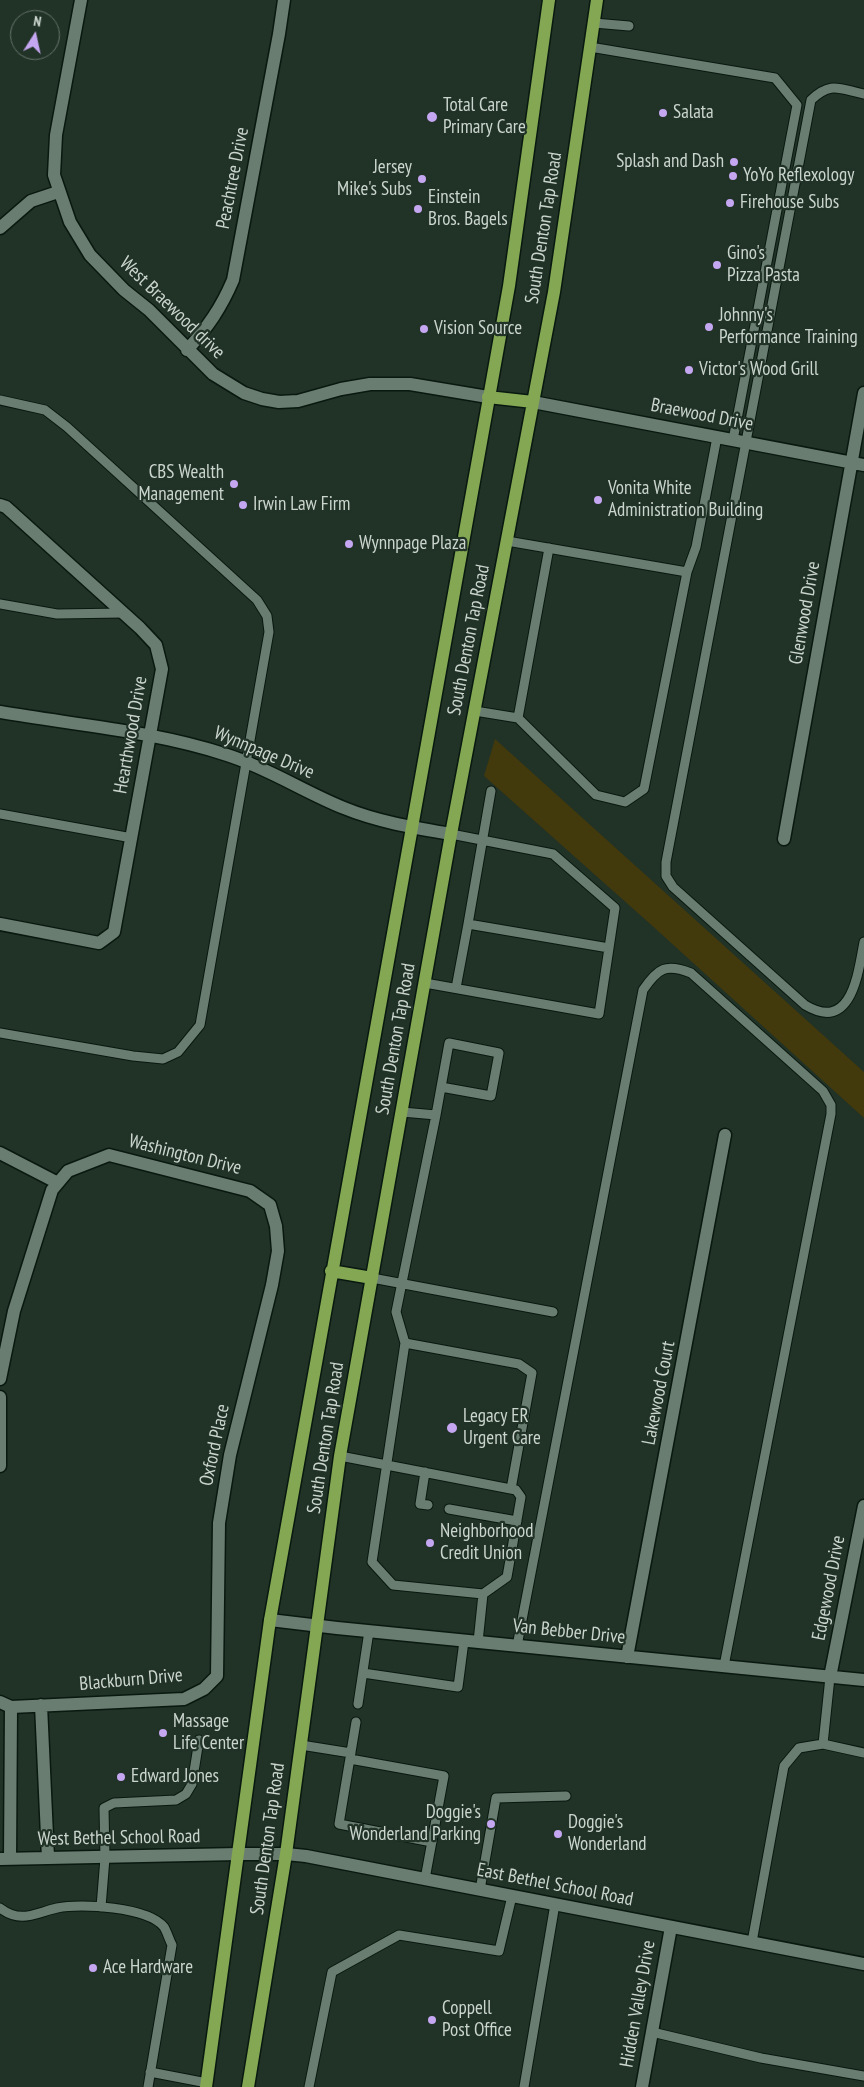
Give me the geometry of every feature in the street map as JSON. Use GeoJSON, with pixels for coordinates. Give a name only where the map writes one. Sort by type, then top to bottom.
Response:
{"type":"FeatureCollection","features":[{"type":"Feature","properties":{"kind":"main road","name":"South Denton Tap Road"},"geometry":{"type":"LineString","coordinates":[[206,2085],[270,1620],[331,1271],[509,286],[549,0]]}},
{"type":"Feature","properties":{"kind":"main road","name":"South Denton Tap Road"},"geometry":{"type":"LineString","coordinates":[[248,2087],[286,1854],[340,1456],[451,834],[554,292],[597,0]]}},
{"type":"Feature","properties":{"kind":"main road"},"geometry":{"type":"LineString","coordinates":[[488,397],[534,402]]}},
{"type":"Feature","properties":{"kind":"main road"},"geometry":{"type":"LineString","coordinates":[[331,1271],[372,1278]]}},
{"type":"Feature","properties":{"kind":"street","name":"West Braewood drive"},"geometry":{"type":"LineString","coordinates":[[81,0],[56,135],[54,175],[58,192],[70,222],[90,255],[124,290],[148,310],[213,374],[236,388],[262,399],[280,402],[298,401],[341,389],[370,384],[410,384],[488,397]]}},
{"type":"Feature","properties":{"kind":"street","name":"Peachtree Drive"},"geometry":{"type":"LineString","coordinates":[[187,350],[211,323],[224,302],[233,280],[284,0]]}},
{"type":"Feature","properties":{"kind":"street"},"geometry":{"type":"LineString","coordinates":[[0,228],[31,201],[58,192]]}},
{"type":"Feature","properties":{"kind":"street","name":"Glenwood Drive"},"geometry":{"type":"LineString","coordinates":[[784,840],[864,393]]}},
{"type":"Feature","properties":{"kind":"street","name":"Braewood Drive"},"geometry":{"type":"LineString","coordinates":[[534,402],[864,465]]}},
{"type":"Feature","properties":{"kind":"street","name":"Hearthwood Drive"},"geometry":{"type":"LineString","coordinates":[[0,505],[6,506],[156,645],[162,669],[114,932],[99,943],[0,924]]}},
{"type":"Feature","properties":{"kind":"street","name":"Wynnpage Drive"},"geometry":{"type":"LineString","coordinates":[[0,712],[151,735],[190,744],[230,756],[346,809],[411,828],[451,834]]}},
{"type":"Feature","properties":{"kind":"street","name":"Lakewood Court"},"geometry":{"type":"LineString","coordinates":[[627,1657],[725,1135]]}},
{"type":"Feature","properties":{"kind":"street"},"geometry":{"type":"LineString","coordinates":[[0,1153],[58,1183],[52,1190],[14,1311],[0,1379]]}},
{"type":"Feature","properties":{"kind":"street","name":"Washington Drive"},"geometry":{"type":"LineString","coordinates":[[58,1183],[68,1171],[109,1155],[250,1191],[270,1205],[276,1226]]}},
{"type":"Feature","properties":{"kind":"street","name":"Oxford Place"},"geometry":{"type":"LineString","coordinates":[[217,1676],[219,1523],[230,1455],[272,1285],[278,1251],[276,1226]]}},
{"type":"Feature","properties":{"kind":"street"},"geometry":{"type":"LineString","coordinates":[[0,1397],[0,1466]]}},
{"type":"Feature","properties":{"kind":"street","name":"Edgewood Drive"},"geometry":{"type":"LineString","coordinates":[[830,1677],[864,1506]]}},
{"type":"Feature","properties":{"kind":"street","name":"Van Bebber Drive"},"geometry":{"type":"LineString","coordinates":[[270,1620],[864,1680]]}},
{"type":"Feature","properties":{"kind":"street","name":"Blackburn Drive"},"geometry":{"type":"LineString","coordinates":[[5,1859],[5,1704],[41,1705],[184,1699],[204,1689],[217,1676]]}},
{"type":"Feature","properties":{"kind":"street"},"geometry":{"type":"LineString","coordinates":[[41,1705],[48,1858]]}},
{"type":"Feature","properties":{"kind":"street","name":"East Bethel School Road"},"geometry":{"type":"LineString","coordinates":[[238,1854],[286,1854],[864,1964]]}},
{"type":"Feature","properties":{"kind":"street","name":"West Bethel School Road"},"geometry":{"type":"LineString","coordinates":[[5,1859],[238,1854]]}},
{"type":"Feature","properties":{"kind":"street","name":"Hidden Valley Drive"},"geometry":{"type":"LineString","coordinates":[[642,2087],[671,1927]]}},
{"type":"Feature","properties":{"kind":"lane"},"geometry":{"type":"LineString","coordinates":[[594,23],[629,26]]}},
{"type":"Feature","properties":{"kind":"lane"},"geometry":{"type":"LineString","coordinates":[[590,47],[775,78],[796,105],[666,862],[666,876],[673,887],[805,1006],[815,1011],[832,1011],[842,1007],[850,997],[856,984],[864,942]]}},
{"type":"Feature","properties":{"kind":"lane"},"geometry":{"type":"LineString","coordinates":[[739,441],[811,100],[822,90],[834,88],[864,94]]}},
{"type":"Feature","properties":{"kind":"lane"},"geometry":{"type":"LineString","coordinates":[[0,400],[45,410],[60,421],[257,600],[267,616],[269,632],[200,1026],[178,1052],[163,1059],[133,1056],[0,1033]]}},
{"type":"Feature","properties":{"kind":"lane"},"geometry":{"type":"LineString","coordinates":[[475,711],[518,718],[596,795],[625,802],[644,789],[687,572],[696,547],[717,437]]}},
{"type":"Feature","properties":{"kind":"lane"},"geometry":{"type":"LineString","coordinates":[[507,541],[687,572]]}},
{"type":"Feature","properties":{"kind":"lane"},"geometry":{"type":"LineString","coordinates":[[518,718],[549,548]]}},
{"type":"Feature","properties":{"kind":"lane"},"geometry":{"type":"LineString","coordinates":[[0,604],[56,614],[123,613]]}},
{"type":"Feature","properties":{"kind":"lane"},"geometry":{"type":"LineString","coordinates":[[456,988],[491,791]]}},
{"type":"Feature","properties":{"kind":"lane"},"geometry":{"type":"LineString","coordinates":[[0,814],[132,838]]}},
{"type":"Feature","properties":{"kind":"lane"},"geometry":{"type":"LineString","coordinates":[[425,983],[599,1014],[616,908],[553,854],[483,842],[451,834]]}},
{"type":"Feature","properties":{"kind":"lane"},"geometry":{"type":"LineString","coordinates":[[468,924],[609,948]]}},
{"type":"Feature","properties":{"kind":"lane"},"geometry":{"type":"LineString","coordinates":[[517,1646],[643,990],[654,974],[664,968],[680,968],[691,973],[817,1085],[831,1105],[831,1114],[724,1666]]}},
{"type":"Feature","properties":{"kind":"lane"},"geometry":{"type":"LineString","coordinates":[[340,1456],[386,1464],[516,1490],[521,1498],[507,1577],[483,1594],[393,1585],[372,1562],[386,1464],[405,1343],[396,1312],[450,1043],[499,1053],[491,1096],[442,1087]]}},
{"type":"Feature","properties":{"kind":"lane"},"geometry":{"type":"LineString","coordinates":[[402,1112],[436,1116]]}},
{"type":"Feature","properties":{"kind":"lane"},"geometry":{"type":"LineString","coordinates":[[372,1278],[402,1282],[553,1312]]}},
{"type":"Feature","properties":{"kind":"lane"},"geometry":{"type":"LineString","coordinates":[[405,1343],[519,1364],[532,1373],[511,1489]]}},
{"type":"Feature","properties":{"kind":"lane"},"geometry":{"type":"LineString","coordinates":[[425,1472],[420,1504],[428,1505]]}},
{"type":"Feature","properties":{"kind":"lane"},"geometry":{"type":"LineString","coordinates":[[449,1509],[517,1521]]}},
{"type":"Feature","properties":{"kind":"lane"},"geometry":{"type":"LineString","coordinates":[[478,1642],[483,1594]]}},
{"type":"Feature","properties":{"kind":"lane"},"geometry":{"type":"LineString","coordinates":[[358,1704],[369,1631]]}},
{"type":"Feature","properties":{"kind":"lane"},"geometry":{"type":"LineString","coordinates":[[363,1673],[458,1687],[464,1641]]}},
{"type":"Feature","properties":{"kind":"lane"},"geometry":{"type":"LineString","coordinates":[[823,1744],[830,1677]]}},
{"type":"Feature","properties":{"kind":"lane"},"geometry":{"type":"LineString","coordinates":[[356,1722],[339,1824],[432,1842]]}},
{"type":"Feature","properties":{"kind":"lane"},"geometry":{"type":"LineString","coordinates":[[101,1907],[105,1858],[104,1808],[114,1803],[176,1800],[186,1794],[192,1784],[199,1740]]}},
{"type":"Feature","properties":{"kind":"lane"},"geometry":{"type":"LineString","coordinates":[[752,1942],[784,1766],[799,1748],[823,1744],[864,1752]]}},
{"type":"Feature","properties":{"kind":"lane"},"geometry":{"type":"LineString","coordinates":[[301,1745],[444,1776],[425,1879]]}},
{"type":"Feature","properties":{"kind":"lane"},"geometry":{"type":"LineString","coordinates":[[480,1890],[496,1798],[566,1796]]}},
{"type":"Feature","properties":{"kind":"lane"},"geometry":{"type":"LineString","coordinates":[[309,2087],[332,1972],[399,1935],[499,1951],[512,1896]]}},
{"type":"Feature","properties":{"kind":"lane"},"geometry":{"type":"LineString","coordinates":[[524,2087],[556,1904]]}},
{"type":"Feature","properties":{"kind":"lane"},"geometry":{"type":"LineString","coordinates":[[0,1908],[11,1916],[30,1916],[59,1907],[101,1907],[146,1915],[164,1927],[172,1945],[148,2087]]}},
{"type":"Feature","properties":{"kind":"lane"},"geometry":{"type":"LineString","coordinates":[[652,2032],[761,2058],[864,2076]]}},
{"type":"Feature","properties":{"kind":"lane"},"geometry":{"type":"LineString","coordinates":[[150,2072],[206,2085]]}},
{"type":"Feature","properties":{"kind":"shaded area"},"geometry":{"type":"Polygon","coordinates":[[[495,739],[864,1072],[864,1118],[484,776],[495,739]]]}},
{"type":"Feature","properties":{"kind":"place","name":"Salata"},"geometry":{"type":"Point","coordinates":[663,113]}},
{"type":"Feature","properties":{"kind":"place","name":"Total Care Primary Care"},"geometry":{"type":"Point","coordinates":[432,117]}},
{"type":"Feature","properties":{"kind":"place","name":"Splash and Dash"},"geometry":{"type":"Point","coordinates":[734,162]}},
{"type":"Feature","properties":{"kind":"place","name":"YoYo Reflexology"},"geometry":{"type":"Point","coordinates":[733,176]}},
{"type":"Feature","properties":{"kind":"place","name":"Jersey Mike's Subs"},"geometry":{"type":"Point","coordinates":[422,179]}},
{"type":"Feature","properties":{"kind":"place","name":"Firehouse Subs"},"geometry":{"type":"Point","coordinates":[730,203]}},
{"type":"Feature","properties":{"kind":"place","name":"Einstein Bros. Bagels"},"geometry":{"type":"Point","coordinates":[418,209]}},
{"type":"Feature","properties":{"kind":"place","name":"Gino's Pizza Pasta"},"geometry":{"type":"Point","coordinates":[717,265]}},
{"type":"Feature","properties":{"kind":"place","name":"Johnny's Performance Training"},"geometry":{"type":"Point","coordinates":[709,327]}},
{"type":"Feature","properties":{"kind":"place","name":"Vision Source"},"geometry":{"type":"Point","coordinates":[424,329]}},
{"type":"Feature","properties":{"kind":"place","name":"Victor's Wood Grill"},"geometry":{"type":"Point","coordinates":[689,370]}},
{"type":"Feature","properties":{"kind":"place","name":"CBS Wealth Management"},"geometry":{"type":"Point","coordinates":[234,484]}},
{"type":"Feature","properties":{"kind":"place","name":"Vonita White Administration Building"},"geometry":{"type":"Point","coordinates":[598,500]}},
{"type":"Feature","properties":{"kind":"place","name":"Irwin Law Firm"},"geometry":{"type":"Point","coordinates":[243,505]}},
{"type":"Feature","properties":{"kind":"place","name":"Wynnpage Plaza"},"geometry":{"type":"Point","coordinates":[349,544]}},
{"type":"Feature","properties":{"kind":"place","name":"Legacy ER Urgent Care"},"geometry":{"type":"Point","coordinates":[452,1428]}},
{"type":"Feature","properties":{"kind":"place","name":"Neighborhood Credit Union"},"geometry":{"type":"Point","coordinates":[430,1543]}},
{"type":"Feature","properties":{"kind":"place","name":"Massage Life Center"},"geometry":{"type":"Point","coordinates":[163,1733]}},
{"type":"Feature","properties":{"kind":"place","name":"Edward Jones"},"geometry":{"type":"Point","coordinates":[121,1777]}},
{"type":"Feature","properties":{"kind":"place","name":"Doggie's Wonderland Parking"},"geometry":{"type":"Point","coordinates":[491,1824]}},
{"type":"Feature","properties":{"kind":"place","name":"Doggie's Wonderland"},"geometry":{"type":"Point","coordinates":[558,1834]}},
{"type":"Feature","properties":{"kind":"place","name":"Ace Hardware"},"geometry":{"type":"Point","coordinates":[93,1968]}},
{"type":"Feature","properties":{"kind":"place","name":"Coppell Post Office"},"geometry":{"type":"Point","coordinates":[432,2020]}}]}
